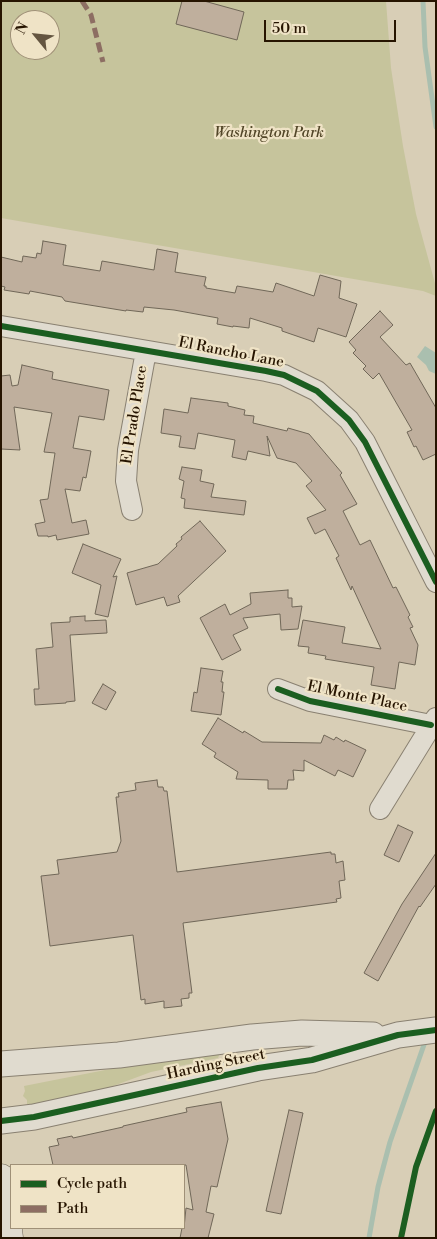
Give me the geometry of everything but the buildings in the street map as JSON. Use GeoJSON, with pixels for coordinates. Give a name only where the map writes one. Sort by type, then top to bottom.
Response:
{"type":"FeatureCollection","features":[{"type":"Feature","properties":{"kind":"main road"},"geometry":{"type":"LineString","coordinates":[[1,1178],[9,1238]]}},
{"type":"Feature","properties":{"kind":"street","name":"El Rancho Lane"},"geometry":{"type":"LineString","coordinates":[[1,326],[266,371],[292,378],[317,391],[349,420],[365,442],[436,582]]}},
{"type":"Feature","properties":{"kind":"street","name":"El Prado Place"},"geometry":{"type":"LineString","coordinates":[[132,510],[126,481],[128,450],[146,351]]}},
{"type":"Feature","properties":{"kind":"street","name":"El Monte Place"},"geometry":{"type":"LineString","coordinates":[[278,689],[310,701],[434,722]]}},
{"type":"Feature","properties":{"kind":"street"},"geometry":{"type":"LineString","coordinates":[[380,809],[434,722]]}},
{"type":"Feature","properties":{"kind":"street","name":"Harding Street"},"geometry":{"type":"LineString","coordinates":[[1,1064],[119,1055],[252,1037],[302,1033],[398,1035],[436,1030]]}},
{"type":"Feature","properties":{"kind":"street","name":"Harding Street"},"geometry":{"type":"LineString","coordinates":[[1,1121],[34,1117],[258,1068],[312,1060],[398,1035]]}},
{"type":"Feature","properties":{"kind":"green space","name":"Washington Park"},"geometry":{"type":"Polygon","coordinates":[[[1,1],[386,1],[391,68],[403,146],[416,214],[436,287],[436,296],[423,291],[1,218],[1,1]]]}},
{"type":"Feature","properties":{"kind":"green space"},"geometry":{"type":"Polygon","coordinates":[[[220,1053],[218,1058],[151,1072],[97,1092],[27,1106],[27,1100],[23,1096],[24,1086],[171,1057],[220,1053]]]}},
{"type":"Feature","properties":{"kind":"shaded area"},"geometry":{"type":"Polygon","coordinates":[[[425,346],[436,353],[436,374],[429,371],[426,365],[417,357],[425,346]]]}},
{"type":"Feature","properties":{"kind":"waterway"},"geometry":{"type":"LineString","coordinates":[[423,1],[425,47],[436,127]]}},
{"type":"Feature","properties":{"kind":"waterway"},"geometry":{"type":"LineString","coordinates":[[369,1238],[378,1187],[390,1142],[426,1039]]}},
{"type":"Feature","properties":{"kind":"marked path"},"geometry":{"type":"LineString","coordinates":[[82,1],[91,15],[103,62]]}},
{"type":"Feature","properties":{"kind":"cycle path"},"geometry":{"type":"LineString","coordinates":[[1,326],[266,371],[284,375],[317,391],[349,420],[365,442],[436,582]]}},
{"type":"Feature","properties":{"kind":"cycle path"},"geometry":{"type":"LineString","coordinates":[[278,689],[310,701],[431,725]]}},
{"type":"Feature","properties":{"kind":"cycle path"},"geometry":{"type":"LineString","coordinates":[[1,1121],[34,1117],[258,1068],[312,1060],[398,1035],[436,1030]]}},
{"type":"Feature","properties":{"kind":"cycle path"},"geometry":{"type":"LineString","coordinates":[[401,1238],[416,1167],[436,1111]]}}]}
